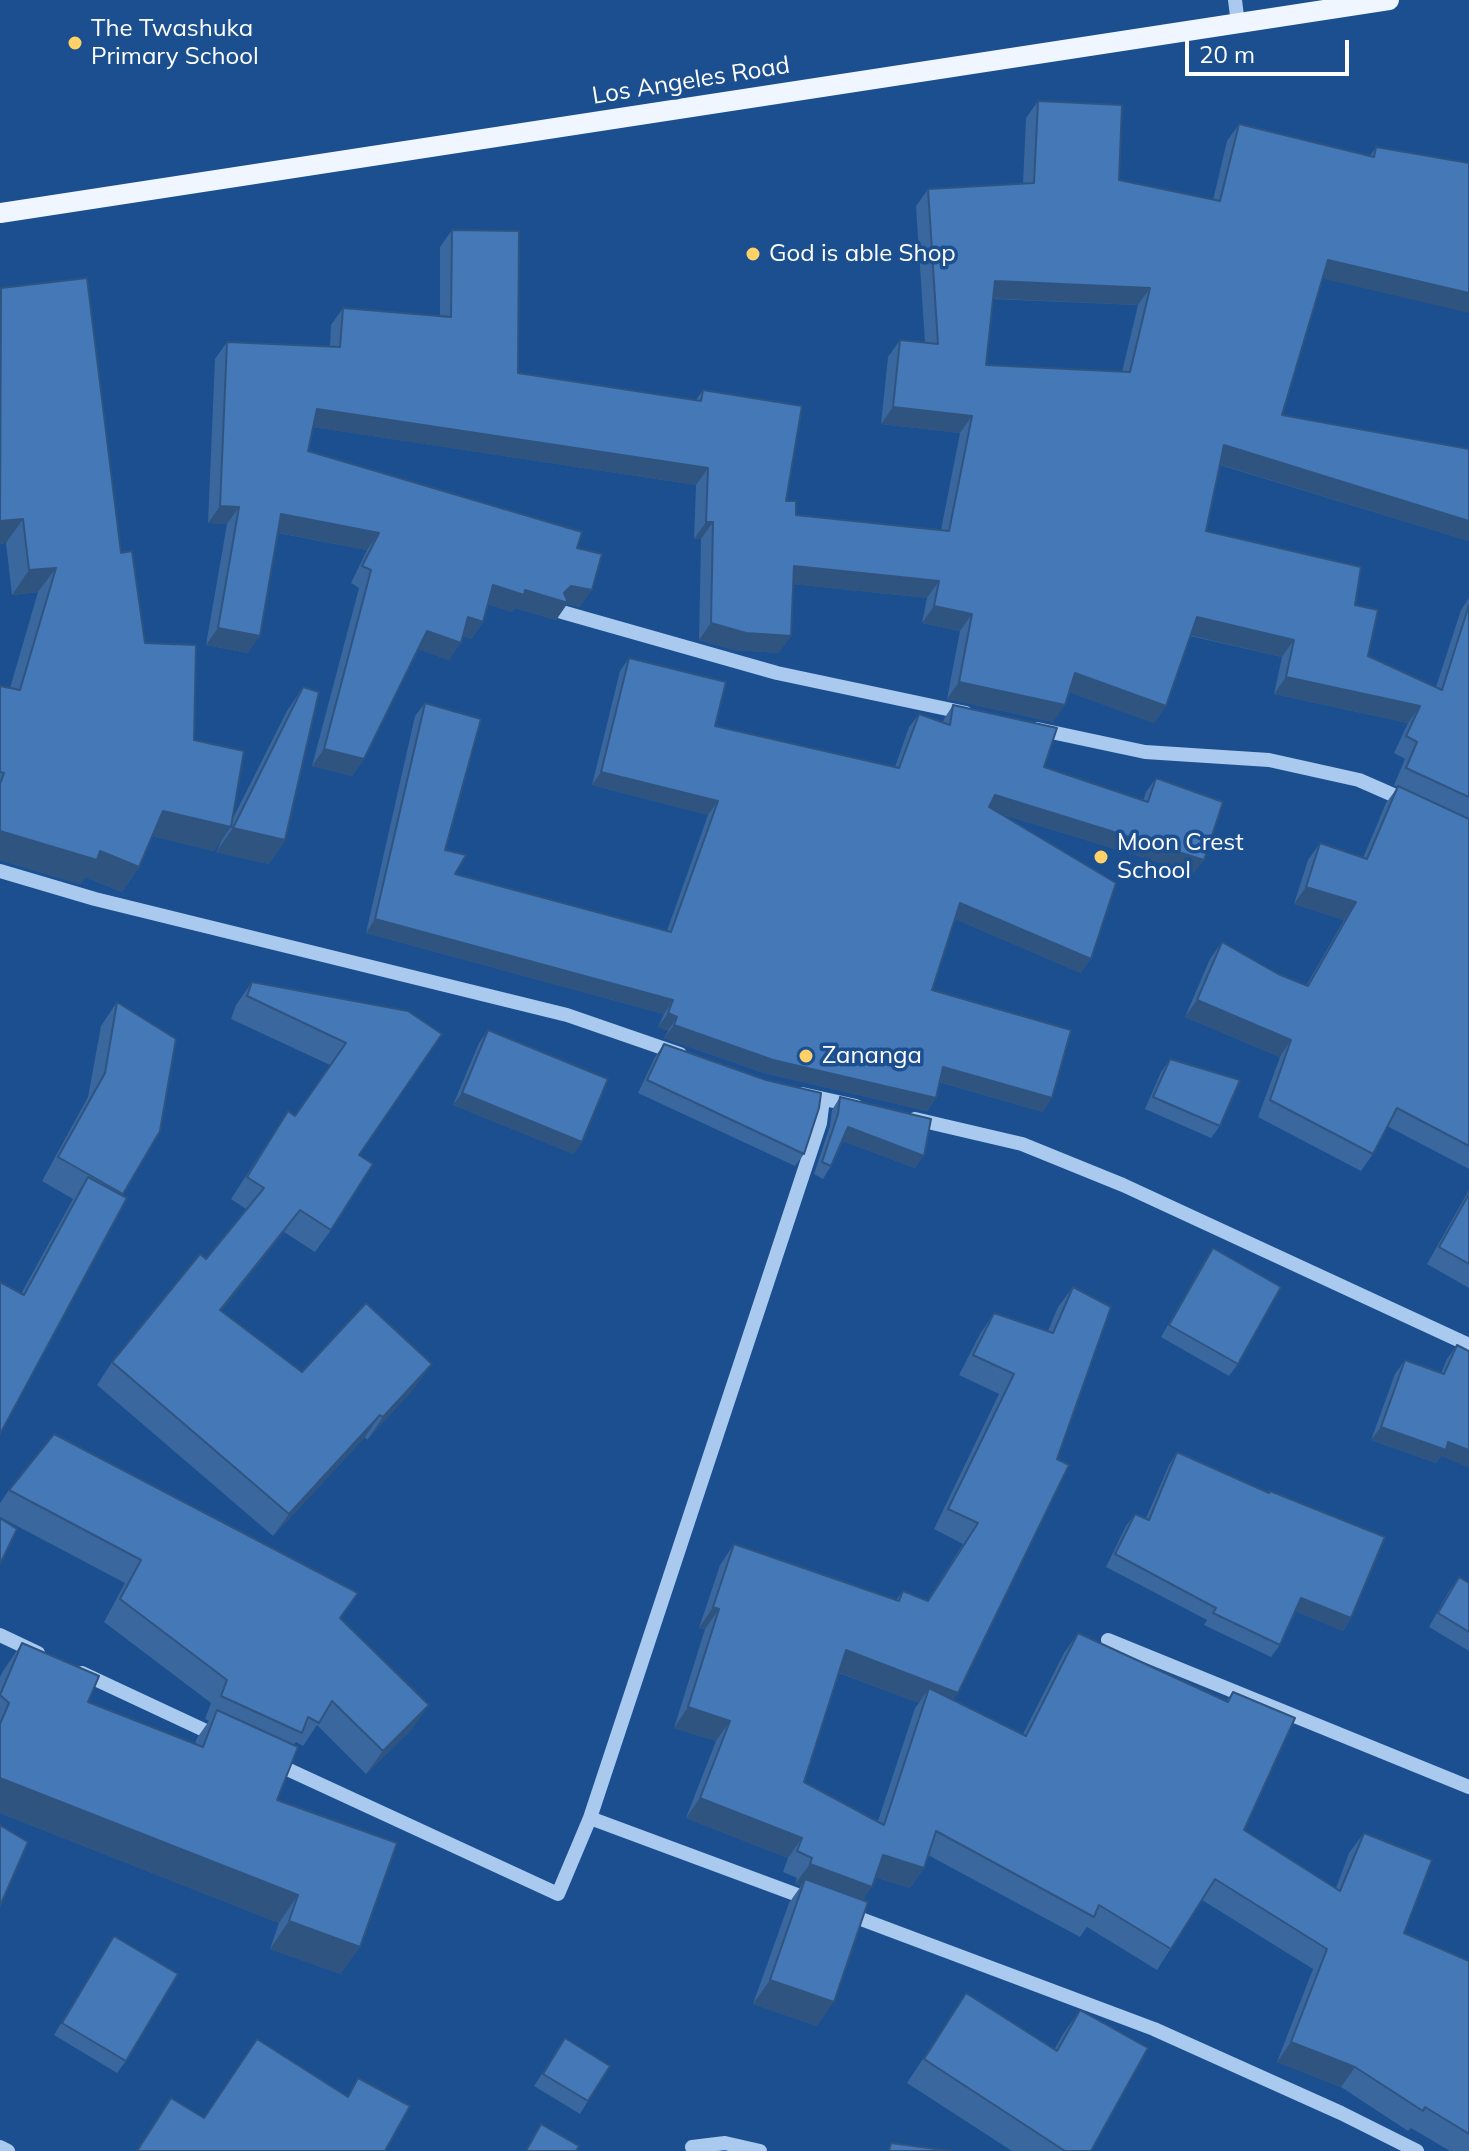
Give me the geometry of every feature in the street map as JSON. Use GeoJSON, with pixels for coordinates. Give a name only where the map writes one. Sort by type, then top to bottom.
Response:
{"type":"FeatureCollection","features":[{"type":"Feature","properties":{"kind":"main road","name":"Los Angeles Road"},"geometry":{"type":"LineString","coordinates":[[0,213],[1389,0]]}},
{"type":"Feature","properties":{"kind":"street"},"geometry":{"type":"LineString","coordinates":[[1235,0],[1238,24]]}},
{"type":"Feature","properties":{"kind":"street"},"geometry":{"type":"LineString","coordinates":[[562,612],[777,673],[976,716]]}},
{"type":"Feature","properties":{"kind":"street"},"geometry":{"type":"LineString","coordinates":[[1022,725],[1145,752],[1269,760],[1359,780],[1426,810]]}},
{"type":"Feature","properties":{"kind":"street"},"geometry":{"type":"LineString","coordinates":[[0,871],[95,899],[567,1015],[689,1057]]}},
{"type":"Feature","properties":{"kind":"street"},"geometry":{"type":"LineString","coordinates":[[786,1090],[868,1109]]}},
{"type":"Feature","properties":{"kind":"street"},"geometry":{"type":"LineString","coordinates":[[259,1756],[558,1894],[590,1818],[820,1123],[823,1099]]}},
{"type":"Feature","properties":{"kind":"street"},"geometry":{"type":"LineString","coordinates":[[898,1115],[1022,1144],[1094,1173],[1469,1345]]}},
{"type":"Feature","properties":{"kind":"street"},"geometry":{"type":"LineString","coordinates":[[0,1635],[48,1657]]}},
{"type":"Feature","properties":{"kind":"street"},"geometry":{"type":"LineString","coordinates":[[1108,1640],[1469,1787]]}},
{"type":"Feature","properties":{"kind":"street"},"geometry":{"type":"LineString","coordinates":[[74,1670],[231,1742]]}},
{"type":"Feature","properties":{"kind":"street"},"geometry":{"type":"LineString","coordinates":[[590,1818],[1154,2029],[1341,2113],[1417,2151]]}},
{"type":"Feature","properties":{"kind":"street"},"geometry":{"type":"LineString","coordinates":[[692,2147],[725,2143],[760,2151]]}},
{"type":"Feature","properties":{"kind":"street"},"geometry":{"type":"LineString","coordinates":[[0,2147],[8,2151]]}},
{"type":"Feature","properties":{"kind":"building"},"geometry":{"type":"Polygon","coordinates":[[[1038,101],[1122,105],[1119,180],[1220,201],[1239,124],[1374,157],[1376,147],[1469,163],[1469,293],[1328,260],[1282,415],[1469,449],[1469,521],[1224,445],[1206,531],[1361,567],[1355,605],[1378,610],[1368,656],[1442,690],[1469,605],[1469,797],[1406,768],[1417,742],[1406,736],[1420,706],[1286,677],[1294,640],[1197,617],[1166,706],[1075,673],[1065,705],[959,682],[972,614],[934,606],[939,581],[794,566],[791,636],[746,633],[711,623],[713,522],[706,522],[708,468],[317,409],[308,451],[582,532],[577,548],[602,554],[592,590],[571,586],[564,593],[568,603],[525,590],[524,595],[493,585],[483,622],[468,617],[461,643],[427,631],[364,759],[324,749],[371,570],[362,566],[379,533],[281,514],[260,636],[218,628],[239,507],[220,506],[227,342],[340,347],[343,308],[451,317],[452,230],[519,231],[518,373],[701,401],[703,390],[802,406],[786,501],[796,501],[796,515],[949,531],[972,416],[893,407],[900,340],[938,344],[928,189],[1034,183],[1038,101]],[[995,281],[986,365],[1130,372],[1150,288],[995,281]]]}},
{"type":"Feature","properties":{"kind":"building"},"geometry":{"type":"Polygon","coordinates":[[[87,278],[121,553],[132,551],[145,643],[196,645],[194,740],[244,751],[231,827],[163,811],[139,867],[100,851],[97,860],[0,831],[0,784],[4,773],[0,772],[0,686],[20,690],[56,568],[29,570],[23,519],[0,521],[1,288],[87,278]]]}},
{"type":"Feature","properties":{"kind":"building"},"geometry":{"type":"Polygon","coordinates":[[[629,658],[726,682],[715,726],[899,768],[919,714],[950,725],[953,705],[1057,728],[1044,767],[1148,802],[1156,778],[1223,802],[1204,860],[995,795],[989,807],[1116,883],[1091,959],[960,903],[932,990],[1071,1030],[1052,1098],[943,1067],[936,1098],[773,1060],[674,1025],[677,1017],[668,1013],[673,1000],[375,919],[425,703],[481,719],[445,850],[466,855],[455,874],[671,932],[718,801],[601,772],[629,658]]]}},
{"type":"Feature","properties":{"kind":"building"},"geometry":{"type":"Polygon","coordinates":[[[303,687],[319,692],[285,840],[233,828],[303,687]]]}},
{"type":"Feature","properties":{"kind":"building"},"geometry":{"type":"Polygon","coordinates":[[[1398,786],[1469,819],[1469,1146],[1397,1108],[1373,1154],[1270,1100],[1291,1040],[1197,1000],[1222,942],[1278,974],[1308,986],[1356,902],[1306,887],[1320,843],[1367,859],[1398,786]]]}},
{"type":"Feature","properties":{"kind":"building"},"geometry":{"type":"Polygon","coordinates":[[[252,982],[408,1011],[442,1034],[359,1155],[373,1164],[331,1230],[300,1210],[220,1310],[302,1372],[366,1303],[432,1364],[383,1417],[380,1415],[289,1514],[112,1362],[200,1254],[206,1259],[264,1188],[247,1177],[288,1111],[295,1116],[346,1043],[247,996],[252,982]]]}},
{"type":"Feature","properties":{"kind":"building"},"geometry":{"type":"Polygon","coordinates":[[[117,1002],[176,1039],[160,1131],[123,1194],[58,1157],[105,1073],[117,1002]]]}},
{"type":"Feature","properties":{"kind":"building"},"geometry":{"type":"Polygon","coordinates":[[[488,1030],[608,1079],[582,1142],[462,1093],[488,1030]]]}},
{"type":"Feature","properties":{"kind":"building"},"geometry":{"type":"Polygon","coordinates":[[[664,1044],[766,1080],[821,1093],[804,1154],[647,1080],[664,1044]]]}},
{"type":"Feature","properties":{"kind":"building"},"geometry":{"type":"Polygon","coordinates":[[[1170,1059],[1240,1080],[1220,1126],[1153,1097],[1170,1059]]]}},
{"type":"Feature","properties":{"kind":"building"},"geometry":{"type":"Polygon","coordinates":[[[840,1097],[931,1119],[924,1156],[848,1127],[831,1166],[822,1162],[838,1114],[840,1097]]]}},
{"type":"Feature","properties":{"kind":"building"},"geometry":{"type":"Polygon","coordinates":[[[88,1177],[127,1198],[0,1434],[0,1282],[24,1295],[88,1177]]]}},
{"type":"Feature","properties":{"kind":"building"},"geometry":{"type":"Polygon","coordinates":[[[1469,1194],[1469,1264],[1439,1247],[1469,1194]]]}},
{"type":"Feature","properties":{"kind":"building"},"geometry":{"type":"Polygon","coordinates":[[[1213,1248],[1281,1287],[1238,1364],[1169,1325],[1213,1248]]]}},
{"type":"Feature","properties":{"kind":"building"},"geometry":{"type":"Polygon","coordinates":[[[1073,1287],[1111,1307],[1057,1459],[1069,1465],[958,1693],[846,1650],[804,1782],[884,1825],[929,1688],[1026,1736],[1078,1633],[1228,1702],[1233,1692],[1295,1718],[1244,1830],[1340,1891],[1364,1833],[1432,1860],[1404,1933],[1469,1961],[1469,2134],[1425,2107],[1423,2111],[1355,2067],[1291,2042],[1327,1949],[1215,1879],[1171,1949],[1099,1905],[1094,1917],[936,1831],[924,1868],[883,1855],[872,1887],[810,1864],[812,1858],[797,1851],[802,1838],[700,1798],[730,1721],[688,1707],[719,1609],[713,1607],[734,1544],[899,1601],[903,1591],[928,1601],[978,1523],[948,1509],[1014,1374],[973,1355],[994,1313],[1053,1333],[1073,1287]]]}},
{"type":"Feature","properties":{"kind":"building"},"geometry":{"type":"Polygon","coordinates":[[[1457,1345],[1469,1351],[1469,1450],[1448,1442],[1446,1450],[1381,1427],[1405,1360],[1444,1374],[1457,1345]]]}},
{"type":"Feature","properties":{"kind":"building"},"geometry":{"type":"Polygon","coordinates":[[[54,1434],[358,1593],[340,1618],[429,1705],[383,1751],[332,1701],[319,1723],[308,1717],[302,1733],[221,1696],[227,1680],[120,1599],[141,1560],[9,1490],[54,1434]]]}},
{"type":"Feature","properties":{"kind":"building"},"geometry":{"type":"Polygon","coordinates":[[[1177,1452],[1269,1493],[1385,1537],[1351,1618],[1301,1598],[1280,1645],[1213,1613],[1216,1608],[1115,1554],[1135,1514],[1149,1520],[1177,1452]]]}},
{"type":"Feature","properties":{"kind":"building"},"geometry":{"type":"Polygon","coordinates":[[[0,1518],[17,1529],[0,1564],[0,1518]]]}},
{"type":"Feature","properties":{"kind":"building"},"geometry":{"type":"Polygon","coordinates":[[[1459,1577],[1469,1583],[1469,1632],[1438,1613],[1459,1577]]]}},
{"type":"Feature","properties":{"kind":"building"},"geometry":{"type":"Polygon","coordinates":[[[22,1643],[99,1676],[88,1702],[203,1747],[217,1710],[298,1747],[277,1800],[397,1843],[360,1947],[289,1921],[298,1895],[0,1778],[0,1724],[9,1703],[0,1695],[22,1643]]]}},
{"type":"Feature","properties":{"kind":"building"},"geometry":{"type":"Polygon","coordinates":[[[0,1825],[28,1842],[0,1906],[0,1825]]]}},
{"type":"Feature","properties":{"kind":"building"},"geometry":{"type":"Polygon","coordinates":[[[805,1879],[868,1902],[834,2002],[770,1980],[805,1879]]]}},
{"type":"Feature","properties":{"kind":"building"},"geometry":{"type":"Polygon","coordinates":[[[114,1936],[178,1974],[126,2061],[62,2023],[114,1936]]]}},
{"type":"Feature","properties":{"kind":"building"},"geometry":{"type":"Polygon","coordinates":[[[966,1993],[1057,2051],[1080,2010],[1148,2048],[1091,2151],[1065,2151],[924,2059],[966,1993]]]}},
{"type":"Feature","properties":{"kind":"building"},"geometry":{"type":"Polygon","coordinates":[[[565,2038],[610,2066],[588,2101],[543,2074],[565,2038]]]}},
{"type":"Feature","properties":{"kind":"building"},"geometry":{"type":"Polygon","coordinates":[[[257,2039],[348,2097],[358,2078],[410,2106],[385,2151],[137,2151],[171,2098],[204,2118],[257,2039]]]}},
{"type":"Feature","properties":{"kind":"building"},"geometry":{"type":"Polygon","coordinates":[[[541,2124],[579,2146],[576,2151],[526,2151],[541,2124]]]}},
{"type":"Feature","properties":{"kind":"building"},"geometry":{"type":"Polygon","coordinates":[[[891,2143],[951,2151],[889,2151],[891,2143]]]}},
{"type":"Feature","properties":{"kind":"place","name":"The Twashuka Primary School"},"geometry":{"type":"Point","coordinates":[75,43]}},
{"type":"Feature","properties":{"kind":"place","name":"God is able Shop"},"geometry":{"type":"Point","coordinates":[753,254]}},
{"type":"Feature","properties":{"kind":"place","name":"Moon Crest School"},"geometry":{"type":"Point","coordinates":[1101,857]}},
{"type":"Feature","properties":{"kind":"place","name":"Zananga"},"geometry":{"type":"Point","coordinates":[806,1056]}}]}
